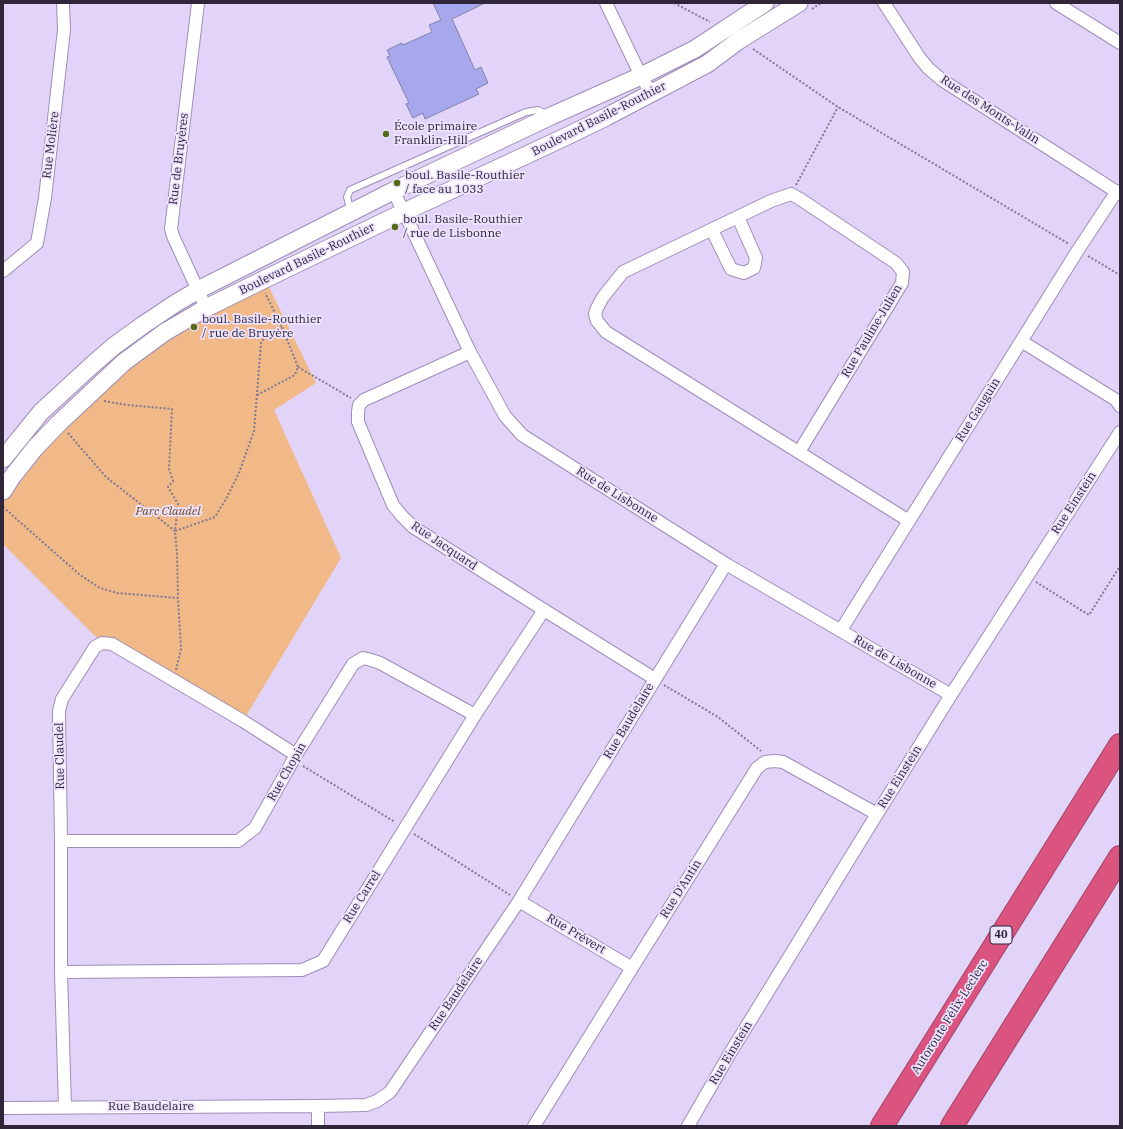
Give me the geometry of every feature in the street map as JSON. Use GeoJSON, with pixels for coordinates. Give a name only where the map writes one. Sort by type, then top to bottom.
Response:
{"type":"FeatureCollection","features":[{"type":"Feature","properties":{"kind":"highway","name":"Autoroute Félix-Leclerc"},"geometry":{"type":"LineString","coordinates":[[882,1126],[1120,745]]}},
{"type":"Feature","properties":{"kind":"highway"},"geometry":{"type":"LineString","coordinates":[[952,1126],[1120,856]]}},
{"type":"Feature","properties":{"kind":"street","name":"Rue Molière"},"geometry":{"type":"LineString","coordinates":[[3,270],[38,243],[45,198],[64,30],[63,3]]}},
{"type":"Feature","properties":{"kind":"street","name":"Rue de Bruyères"},"geometry":{"type":"LineString","coordinates":[[198,3],[171,229],[206,308]]}},
{"type":"Feature","properties":{"kind":"street"},"geometry":{"type":"LineString","coordinates":[[606,3],[641,76],[651,93]]}},
{"type":"Feature","properties":{"kind":"street","name":"Boulevard Basile-Routhier"},"geometry":{"type":"LineString","coordinates":[[3,459],[41,412],[114,346],[143,325],[198,290],[393,191],[551,116],[641,76],[695,49],[765,3]]}},
{"type":"Feature","properties":{"kind":"street","name":"Boulevard Basile-Routhier"},"geometry":{"type":"LineString","coordinates":[[3,491],[35,448],[59,423],[124,362],[165,332],[206,308],[404,212],[563,138],[707,64],[738,41],[799,3]]}},
{"type":"Feature","properties":{"kind":"street","name":"Rue des Monts-Valin"},"geometry":{"type":"LineString","coordinates":[[884,3],[919,57],[928,68],[942,80],[1118,192]]}},
{"type":"Feature","properties":{"kind":"street"},"geometry":{"type":"LineString","coordinates":[[1056,3],[1120,43]]}},
{"type":"Feature","properties":{"kind":"street"},"geometry":{"type":"LineString","coordinates":[[551,116],[563,138]]}},
{"type":"Feature","properties":{"kind":"street","name":"Rue de Lisbonne"},"geometry":{"type":"LineString","coordinates":[[393,191],[470,352],[504,416],[522,435],[726,564],[952,695]]}},
{"type":"Feature","properties":{"kind":"street","name":"Rue Gauguin"},"geometry":{"type":"LineString","coordinates":[[841,630],[1078,250],[1118,192]]}},
{"type":"Feature","properties":{"kind":"street"},"geometry":{"type":"LineString","coordinates":[[791,194],[738,217],[623,272],[603,296],[595,314],[597,321],[606,332],[909,521]]}},
{"type":"Feature","properties":{"kind":"street","name":"Rue Pauline-Julien"},"geometry":{"type":"LineString","coordinates":[[791,194],[896,263],[903,272],[902,283],[799,452]]}},
{"type":"Feature","properties":{"kind":"street"},"geometry":{"type":"LineString","coordinates":[[712,230],[731,269],[744,272],[754,268],[756,258],[738,217]]}},
{"type":"Feature","properties":{"kind":"street"},"geometry":{"type":"LineString","coordinates":[[1021,341],[1116,400],[1120,406]]}},
{"type":"Feature","properties":{"kind":"street"},"geometry":{"type":"LineString","coordinates":[[360,404],[364,400],[470,352]]}},
{"type":"Feature","properties":{"kind":"street","name":"Rue Jacquard"},"geometry":{"type":"LineString","coordinates":[[360,404],[358,422],[393,505],[413,527],[655,679]]}},
{"type":"Feature","properties":{"kind":"street","name":"Rue Einstein"},"geometry":{"type":"LineString","coordinates":[[688,1126],[729,1055],[876,814],[1120,432]]}},
{"type":"Feature","properties":{"kind":"street","name":"Rue Baudelaire"},"geometry":{"type":"LineString","coordinates":[[3,1108],[366,1105],[376,1101],[390,1092],[519,901],[726,564]]}},
{"type":"Feature","properties":{"kind":"street","name":"Rue Carrel"},"geometry":{"type":"LineString","coordinates":[[61,972],[302,970],[323,961],[475,716],[544,610]]}},
{"type":"Feature","properties":{"kind":"street","name":"Rue Claudel"},"geometry":{"type":"LineString","coordinates":[[64,1108],[61,972],[59,711],[62,699],[95,646],[102,643],[112,644],[243,721],[296,755]]}},
{"type":"Feature","properties":{"kind":"street","name":"Rue Chopin"},"geometry":{"type":"LineString","coordinates":[[61,841],[238,841],[255,828],[296,755],[353,664],[363,658],[380,663],[475,716]]}},
{"type":"Feature","properties":{"kind":"street","name":"Rue D'Antin"},"geometry":{"type":"LineString","coordinates":[[534,1126],[757,768],[765,762],[770,762]]}},
{"type":"Feature","properties":{"kind":"street"},"geometry":{"type":"LineString","coordinates":[[770,762],[783,762],[876,814]]}},
{"type":"Feature","properties":{"kind":"street","name":"Rue Prévert"},"geometry":{"type":"LineString","coordinates":[[519,901],[632,968]]}},
{"type":"Feature","properties":{"kind":"street"},"geometry":{"type":"LineString","coordinates":[[318,1106],[318,1126]]}},
{"type":"Feature","properties":{"kind":"lane"},"geometry":{"type":"LineString","coordinates":[[351,212],[347,197],[350,190],[526,112],[538,110],[551,116]]}},
{"type":"Feature","properties":{"kind":"path"},"geometry":{"type":"LineString","coordinates":[[674,3],[724,30]]}},
{"type":"Feature","properties":{"kind":"path"},"geometry":{"type":"LineString","coordinates":[[738,41],[751,48],[838,107],[1120,275]]}},
{"type":"Feature","properties":{"kind":"path"},"geometry":{"type":"LineString","coordinates":[[791,194],[838,107]]}},
{"type":"Feature","properties":{"kind":"path"},"geometry":{"type":"LineString","coordinates":[[265,279],[264,291],[282,327],[298,367],[360,404]]}},
{"type":"Feature","properties":{"kind":"path"},"geometry":{"type":"LineString","coordinates":[[175,531],[215,517],[226,499],[239,473],[254,431],[261,343],[268,332],[282,327]]}},
{"type":"Feature","properties":{"kind":"path"},"geometry":{"type":"LineString","coordinates":[[257,395],[295,375],[298,367]]}},
{"type":"Feature","properties":{"kind":"path"},"geometry":{"type":"LineString","coordinates":[[86,398],[127,405],[172,409],[169,469],[173,481],[168,487],[178,504],[175,531],[178,554],[178,598],[181,649],[174,681]]}},
{"type":"Feature","properties":{"kind":"path"},"geometry":{"type":"LineString","coordinates":[[59,423],[106,477],[175,531]]}},
{"type":"Feature","properties":{"kind":"path"},"geometry":{"type":"LineString","coordinates":[[3,507],[80,575],[100,588],[117,593],[178,598]]}},
{"type":"Feature","properties":{"kind":"path"},"geometry":{"type":"LineString","coordinates":[[1027,576],[1089,615],[1120,566]]}},
{"type":"Feature","properties":{"kind":"path"},"geometry":{"type":"LineString","coordinates":[[655,679],[718,717],[757,747],[770,762]]}},
{"type":"Feature","properties":{"kind":"green space","name":"Parc Claudel"},"geometry":{"type":"Polygon","coordinates":[[[265,279],[316,383],[274,410],[341,558],[243,721],[102,643],[3,544],[3,491],[124,362],[265,279]]]}},
{"type":"Feature","properties":{"kind":"building"},"geometry":{"type":"Polygon","coordinates":[[[433,3],[485,3],[452,19],[475,70],[481,67],[488,83],[476,89],[479,94],[425,119],[423,113],[413,118],[406,104],[409,103],[387,57],[390,56],[387,50],[402,43],[403,45],[432,32],[429,25],[441,20],[433,3]]]}},
{"type":"Feature","properties":{"kind":"place","name":"École primaire Franklin-Hill"},"geometry":{"type":"Point","coordinates":[386,134]}},
{"type":"Feature","properties":{"kind":"place","name":"boul. Basile-Routhier / face au 1033"},"geometry":{"type":"Point","coordinates":[397,183]}},
{"type":"Feature","properties":{"kind":"place","name":"boul. Basile-Routhier / rue de Lisbonne"},"geometry":{"type":"Point","coordinates":[395,227]}},
{"type":"Feature","properties":{"kind":"place","name":"boul. Basile-Routhier / rue de Bruyère"},"geometry":{"type":"Point","coordinates":[194,327]}}]}
